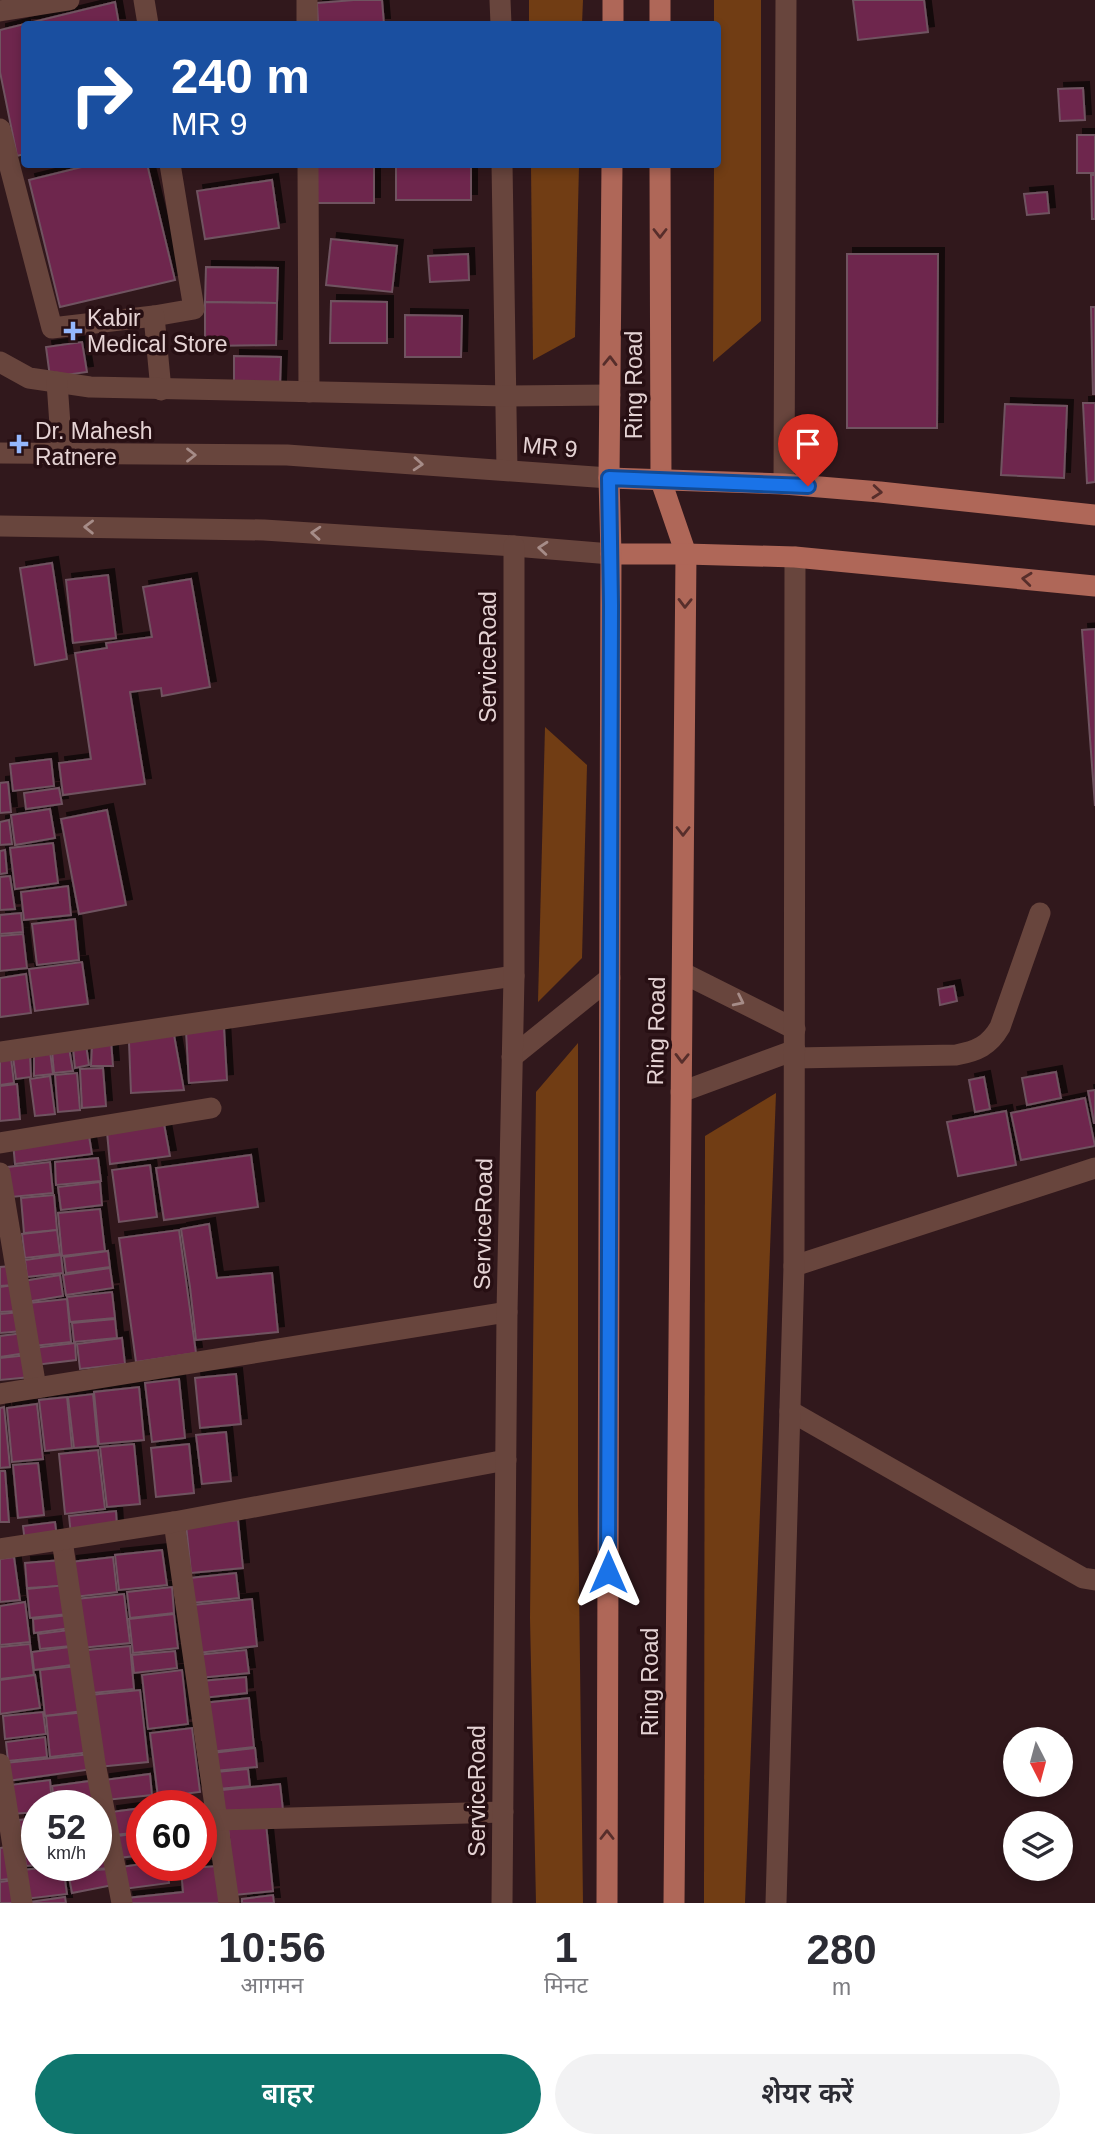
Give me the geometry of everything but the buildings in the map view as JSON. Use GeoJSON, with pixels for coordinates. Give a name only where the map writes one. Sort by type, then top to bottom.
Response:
{"type":"FeatureCollection","features":[{"type":"Feature","properties":{"kind":"main road"},"geometry":{"type":"LineString","coordinates":[[613,0],[613,21]]}},
{"type":"Feature","properties":{"kind":"main road"},"geometry":{"type":"LineString","coordinates":[[660,0],[660,21]]}},
{"type":"Feature","properties":{"kind":"main road","name":"Ring Road"},"geometry":{"type":"LineString","coordinates":[[607,1903],[612,168]]}},
{"type":"Feature","properties":{"kind":"main road","name":"Ring Road"},"geometry":{"type":"LineString","coordinates":[[660,168],[661,481],[685,554],[674,1903]]}},
{"type":"Feature","properties":{"kind":"main road","name":"MR 9"},"geometry":{"type":"LineString","coordinates":[[609,478],[784,484],[1095,515]]}},
{"type":"Feature","properties":{"kind":"main road"},"geometry":{"type":"LineString","coordinates":[[611,554],[795,558],[1095,586]]}},
{"type":"Feature","properties":{"kind":"street"},"geometry":{"type":"LineString","coordinates":[[0,11],[69,0]]}},
{"type":"Feature","properties":{"kind":"street"},"geometry":{"type":"LineString","coordinates":[[144,0],[148,21]]}},
{"type":"Feature","properties":{"kind":"street"},"geometry":{"type":"LineString","coordinates":[[307,0],[307,21]]}},
{"type":"Feature","properties":{"kind":"street"},"geometry":{"type":"LineString","coordinates":[[500,0],[501,21]]}},
{"type":"Feature","properties":{"kind":"street"},"geometry":{"type":"LineString","coordinates":[[784,484],[786,0]]}},
{"type":"Feature","properties":{"kind":"street"},"geometry":{"type":"LineString","coordinates":[[0,129],[52,328],[194,309],[171,168]]}},
{"type":"Feature","properties":{"kind":"street"},"geometry":{"type":"LineString","coordinates":[[308,168],[309,392]]}},
{"type":"Feature","properties":{"kind":"street"},"geometry":{"type":"LineString","coordinates":[[502,168],[507,470]]}},
{"type":"Feature","properties":{"kind":"street"},"geometry":{"type":"LineString","coordinates":[[154,316],[161,390]]}},
{"type":"Feature","properties":{"kind":"street"},"geometry":{"type":"LineString","coordinates":[[0,362],[29,378],[90,387],[506,396],[610,395]]}},
{"type":"Feature","properties":{"kind":"street"},"geometry":{"type":"LineString","coordinates":[[57,382],[62,454]]}},
{"type":"Feature","properties":{"kind":"street","name":"MR 9"},"geometry":{"type":"LineString","coordinates":[[0,453],[286,456],[609,478]]}},
{"type":"Feature","properties":{"kind":"street"},"geometry":{"type":"LineString","coordinates":[[0,526],[264,530],[611,554]]}},
{"type":"Feature","properties":{"kind":"street","name":"ServiceRoad"},"geometry":{"type":"LineString","coordinates":[[502,1903],[514,976],[514,546]]}},
{"type":"Feature","properties":{"kind":"street"},"geometry":{"type":"LineString","coordinates":[[776,1903],[794,1266],[795,558]]}},
{"type":"Feature","properties":{"kind":"street"},"geometry":{"type":"LineString","coordinates":[[681,1092],[795,1045],[956,1055],[983,1047],[992,1040],[1000,1027],[1040,913]]}},
{"type":"Feature","properties":{"kind":"street"},"geometry":{"type":"LineString","coordinates":[[683,973],[795,1045]]}},
{"type":"Feature","properties":{"kind":"street"},"geometry":{"type":"LineString","coordinates":[[0,1052],[514,976]]}},
{"type":"Feature","properties":{"kind":"street"},"geometry":{"type":"LineString","coordinates":[[512,1057],[610,978]]}},
{"type":"Feature","properties":{"kind":"street"},"geometry":{"type":"LineString","coordinates":[[0,1143],[211,1108]]}},
{"type":"Feature","properties":{"kind":"street"},"geometry":{"type":"LineString","coordinates":[[794,1266],[1095,1168]]}},
{"type":"Feature","properties":{"kind":"street"},"geometry":{"type":"LineString","coordinates":[[0,1173],[36,1388]]}},
{"type":"Feature","properties":{"kind":"street"},"geometry":{"type":"LineString","coordinates":[[0,1394],[508,1312]]}},
{"type":"Feature","properties":{"kind":"street"},"geometry":{"type":"LineString","coordinates":[[790,1410],[1083,1578],[1095,1580]]}},
{"type":"Feature","properties":{"kind":"street"},"geometry":{"type":"LineString","coordinates":[[0,1549],[174,1522],[506,1460]]}},
{"type":"Feature","properties":{"kind":"street"},"geometry":{"type":"LineString","coordinates":[[174,1522],[213,1790]]}},
{"type":"Feature","properties":{"kind":"street"},"geometry":{"type":"LineString","coordinates":[[62,1540],[95,1763],[122,1903]]}},
{"type":"Feature","properties":{"kind":"street"},"geometry":{"type":"LineString","coordinates":[[0,1764],[22,1903]]}},
{"type":"Feature","properties":{"kind":"street"},"geometry":{"type":"LineString","coordinates":[[229,1903],[217,1819],[503,1812]]}},
{"type":"Feature","properties":{"kind":"shaded area"},"geometry":{"type":"Polygon","coordinates":[[[529,0],[583,0],[582,21],[529,21],[529,0]]]}},
{"type":"Feature","properties":{"kind":"shaded area"},"geometry":{"type":"Polygon","coordinates":[[[714,0],[761,0],[761,321],[713,362],[714,168],[721,168],[721,21],[714,21],[714,0]]]}},
{"type":"Feature","properties":{"kind":"shaded area"},"geometry":{"type":"Polygon","coordinates":[[[531,168],[579,168],[575,337],[533,360],[531,168]]]}},
{"type":"Feature","properties":{"kind":"shaded area"},"geometry":{"type":"Polygon","coordinates":[[[545,727],[587,765],[582,958],[538,1002],[545,727]]]}},
{"type":"Feature","properties":{"kind":"shaded area"},"geometry":{"type":"Polygon","coordinates":[[[578,1043],[578,1505],[583,1903],[536,1903],[530,1618],[536,1092],[578,1043]]]}},
{"type":"Feature","properties":{"kind":"shaded area"},"geometry":{"type":"Polygon","coordinates":[[[776,1093],[745,1903],[704,1903],[705,1136],[776,1093]]]}},
{"type":"Feature","properties":{"kind":"place","name":"Kabir Medical Store"},"geometry":{"type":"Point","coordinates":[73,331]}},
{"type":"Feature","properties":{"kind":"place","name":"Dr. Mahesh Ratnere"},"geometry":{"type":"Point","coordinates":[19,444]}},
{"type":"Feature","properties":{"kind":"route"},"geometry":{"type":"LineString","coordinates":[[608,1572],[611,605],[609,478],[808,486]]}}]}
